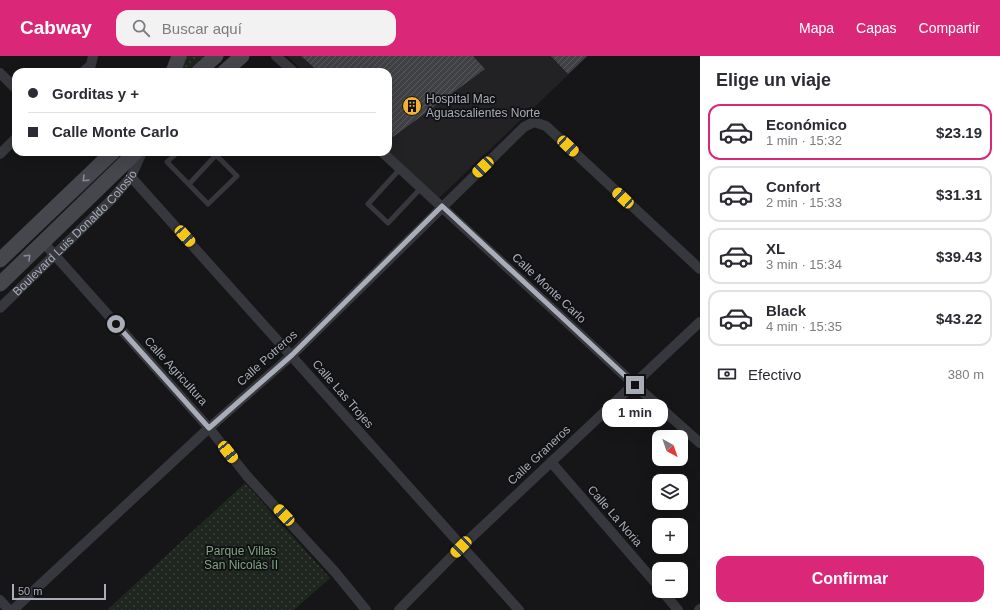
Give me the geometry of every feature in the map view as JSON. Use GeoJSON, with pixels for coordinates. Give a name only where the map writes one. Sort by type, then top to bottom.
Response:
{"type":"FeatureCollection","features":[{"type":"Feature","properties":{"kind":"main road"},"geometry":{"type":"LineString","coordinates":[[174,68],[179,56]]}},
{"type":"Feature","properties":{"kind":"main road"},"geometry":{"type":"LineString","coordinates":[[202,68],[216,56]]}},
{"type":"Feature","properties":{"kind":"main road"},"geometry":{"type":"LineString","coordinates":[[228,68],[242,56]]}},
{"type":"Feature","properties":{"kind":"main road"},"geometry":{"type":"LineString","coordinates":[[0,260],[109,156]]}},
{"type":"Feature","properties":{"kind":"main road","name":"Boulevard Luis Donaldo Colosio"},"geometry":{"type":"LineString","coordinates":[[0,284],[132,156]]}},
{"type":"Feature","properties":{"kind":"street"},"geometry":{"type":"LineString","coordinates":[[88,68],[91,65],[93,56]]}},
{"type":"Feature","properties":{"kind":"street"},"geometry":{"type":"LineString","coordinates":[[276,56],[290,68]]}},
{"type":"Feature","properties":{"kind":"street"},"geometry":{"type":"LineString","coordinates":[[0,72],[12,85]]}},
{"type":"Feature","properties":{"kind":"street","name":"Calle Potreros"},"geometry":{"type":"LineString","coordinates":[[13,610],[209,428],[292,355],[524,127],[534,122],[546,126],[700,269]]}},
{"type":"Feature","properties":{"kind":"street"},"geometry":{"type":"LineString","coordinates":[[0,154],[12,142]]}},
{"type":"Feature","properties":{"kind":"street","name":"Boulevard Luis Donaldo Colosio"},"geometry":{"type":"LineString","coordinates":[[0,308],[112,199],[131,177],[140,156]]}},
{"type":"Feature","properties":{"kind":"street","name":"Calle Monte Carlo"},"geometry":{"type":"LineString","coordinates":[[386,156],[700,443]]}},
{"type":"Feature","properties":{"kind":"street","name":"Calle Las Trojes"},"geometry":{"type":"LineString","coordinates":[[131,177],[519,610]]}},
{"type":"Feature","properties":{"kind":"street"},"geometry":{"type":"LineString","coordinates":[[0,251],[19,242]]}},
{"type":"Feature","properties":{"kind":"street","name":"Calle Agricultura"},"geometry":{"type":"LineString","coordinates":[[43,242],[209,428],[248,476],[335,572],[366,610]]}},
{"type":"Feature","properties":{"kind":"street","name":"Calle Graneros"},"geometry":{"type":"LineString","coordinates":[[398,610],[461,547],[635,385],[700,322]]}},
{"type":"Feature","properties":{"kind":"street","name":"Calle La Noria"},"geometry":{"type":"LineString","coordinates":[[551,462],[652,580]]}},
{"type":"Feature","properties":{"kind":"street"},"geometry":{"type":"LineString","coordinates":[[668,598],[678,610]]}},
{"type":"Feature","properties":{"kind":"street"},"geometry":{"type":"LineString","coordinates":[[0,600],[9,610]]}},
{"type":"Feature","properties":{"kind":"lane"},"geometry":{"type":"LineString","coordinates":[[174,156],[167,162],[208,204],[237,176],[218,156]]}},
{"type":"Feature","properties":{"kind":"lane"},"geometry":{"type":"LineString","coordinates":[[188,184],[212,156]]}},
{"type":"Feature","properties":{"kind":"lane"},"geometry":{"type":"LineString","coordinates":[[400,169],[368,204],[388,223],[421,188]]}},
{"type":"Feature","properties":{"kind":"shaded area"},"geometry":{"type":"Polygon","coordinates":[[[287,56],[588,56],[437,200],[392,156],[392,68],[300,68],[287,56]]]}},
{"type":"Feature","properties":{"kind":"green space"},"geometry":{"type":"Polygon","coordinates":[[[185,56],[204,56],[190,68],[179,68],[185,56]]]}},
{"type":"Feature","properties":{"kind":"green space","name":"Parque Villas San Nicolás II"},"geometry":{"type":"Polygon","coordinates":[[[245,483],[330,578],[294,610],[107,610],[245,483]]]}},
{"type":"Feature","properties":{"kind":"building","name":"Hospital Mac Aguascalientes Norte"},"geometry":{"type":"Polygon","coordinates":[[[301,56],[473,56],[485,69],[393,137],[392,68],[314,68],[301,56]]]}},
{"type":"Feature","properties":{"kind":"building"},"geometry":{"type":"Polygon","coordinates":[[[551,56],[587,56],[568,74],[551,56]]]}},
{"type":"Feature","properties":{"kind":"place","name":"Hospital Mac Aguascalientes Norte"},"geometry":{"type":"Point","coordinates":[412,106]}},
{"type":"Feature","properties":{"kind":"route"},"geometry":{"type":"LineString","coordinates":[[116,324],[209,428],[292,355],[442,206],[635,385]]}}]}
